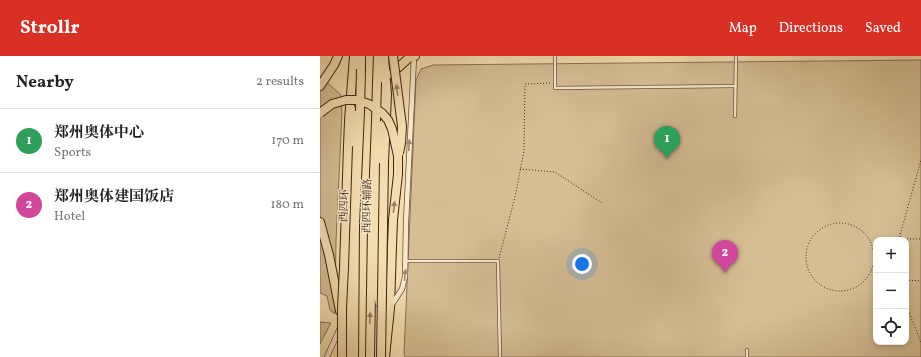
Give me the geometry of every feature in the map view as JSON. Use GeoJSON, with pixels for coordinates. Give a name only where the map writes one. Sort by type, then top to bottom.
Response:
{"type":"FeatureCollection","features":[{"type":"Feature","properties":{"kind":"highway"},"geometry":{"type":"LineString","coordinates":[[320,86],[334,65],[338,56]]}},
{"type":"Feature","properties":{"kind":"highway"},"geometry":{"type":"LineString","coordinates":[[342,357],[342,308],[348,146],[354,56]]}},
{"type":"Feature","properties":{"kind":"highway","name":"西四环"},"geometry":{"type":"LineString","coordinates":[[354,357],[355,241],[361,56]]}},
{"type":"Feature","properties":{"kind":"highway"},"geometry":{"type":"LineString","coordinates":[[370,357],[372,234],[378,56]]}},
{"type":"Feature","properties":{"kind":"highway"},"geometry":{"type":"LineString","coordinates":[[381,357],[384,163],[387,94],[384,56]]}},
{"type":"Feature","properties":{"kind":"highway"},"geometry":{"type":"LineString","coordinates":[[393,56],[402,126],[401,143],[398,156]]}},
{"type":"Feature","properties":{"kind":"highway"},"geometry":{"type":"LineString","coordinates":[[386,79],[410,57],[414,56]]}},
{"type":"Feature","properties":{"kind":"highway"},"geometry":{"type":"LineString","coordinates":[[320,113],[332,104],[346,100],[356,100],[369,104],[382,112],[392,129],[398,156],[398,174],[393,220],[390,310],[385,357]]}},
{"type":"Feature","properties":{"kind":"highway"},"geometry":{"type":"LineString","coordinates":[[320,222],[338,296],[342,323]]}},
{"type":"Feature","properties":{"kind":"main road","name":"西四环辅路"},"geometry":{"type":"LineString","coordinates":[[348,357],[354,56]]}},
{"type":"Feature","properties":{"kind":"main road","name":"西四环辅路"},"geometry":{"type":"LineString","coordinates":[[384,56],[381,97],[377,289],[385,357]]}},
{"type":"Feature","properties":{"kind":"street"},"geometry":{"type":"LineString","coordinates":[[390,310],[402,289],[405,277],[406,222],[414,56]]}},
{"type":"Feature","properties":{"kind":"street"},"geometry":{"type":"LineString","coordinates":[[327,357],[349,308]]}},
{"type":"Feature","properties":{"kind":"lane"},"geometry":{"type":"LineString","coordinates":[[555,56],[555,88],[736,86]]}},
{"type":"Feature","properties":{"kind":"lane"},"geometry":{"type":"LineString","coordinates":[[735,116],[736,56]]}},
{"type":"Feature","properties":{"kind":"lane"},"geometry":{"type":"LineString","coordinates":[[406,261],[498,260],[500,357]]}},
{"type":"Feature","properties":{"kind":"lane"},"geometry":{"type":"LineString","coordinates":[[746,357],[747,350]]}},
{"type":"Feature","properties":{"kind":"path"},"geometry":{"type":"LineString","coordinates":[[498,260],[515,197],[524,151],[525,84],[555,83]]}},
{"type":"Feature","properties":{"kind":"path"},"geometry":{"type":"LineString","coordinates":[[900,237],[921,160]]}},
{"type":"Feature","properties":{"kind":"path"},"geometry":{"type":"LineString","coordinates":[[520,169],[555,172],[602,203]]}},
{"type":"Feature","properties":{"kind":"path"},"geometry":{"type":"LineString","coordinates":[[834,223],[846,223],[856,227],[865,234],[871,243],[874,254],[873,265],[869,276],[861,284],[852,289],[841,292],[829,290],[819,285],[811,276],[806,266],[805,255],[808,244],[814,234],[823,227],[834,223]]}},
{"type":"Feature","properties":{"kind":"path"},"geometry":{"type":"LineString","coordinates":[[909,239],[921,239]]}},
{"type":"Feature","properties":{"kind":"path"},"geometry":{"type":"LineString","coordinates":[[909,280],[921,281]]}},
{"type":"Feature","properties":{"kind":"path"},"geometry":{"type":"LineString","coordinates":[[907,309],[921,342]]}},
{"type":"Feature","properties":{"kind":"shaded area"},"geometry":{"type":"Polygon","coordinates":[[[921,60],[921,357],[405,357],[416,80],[421,69],[433,65],[921,60]]]}},
{"type":"Feature","properties":{"kind":"shaded area"},"geometry":{"type":"Polygon","coordinates":[[[320,76],[341,95],[342,113],[336,240],[335,314],[330,310],[327,296],[320,293],[320,76]]]}},
{"type":"Feature","properties":{"kind":"shaded area"},"geometry":{"type":"Polygon","coordinates":[[[320,322],[331,323],[320,344],[320,322]]]}},
{"type":"Feature","properties":{"kind":"place","name":"郑州奥体中心"},"geometry":{"type":"Point","coordinates":[667,159]}},
{"type":"Feature","properties":{"kind":"place","name":"郑州奥体建国饭店"},"geometry":{"type":"Point","coordinates":[725,273]}}]}
